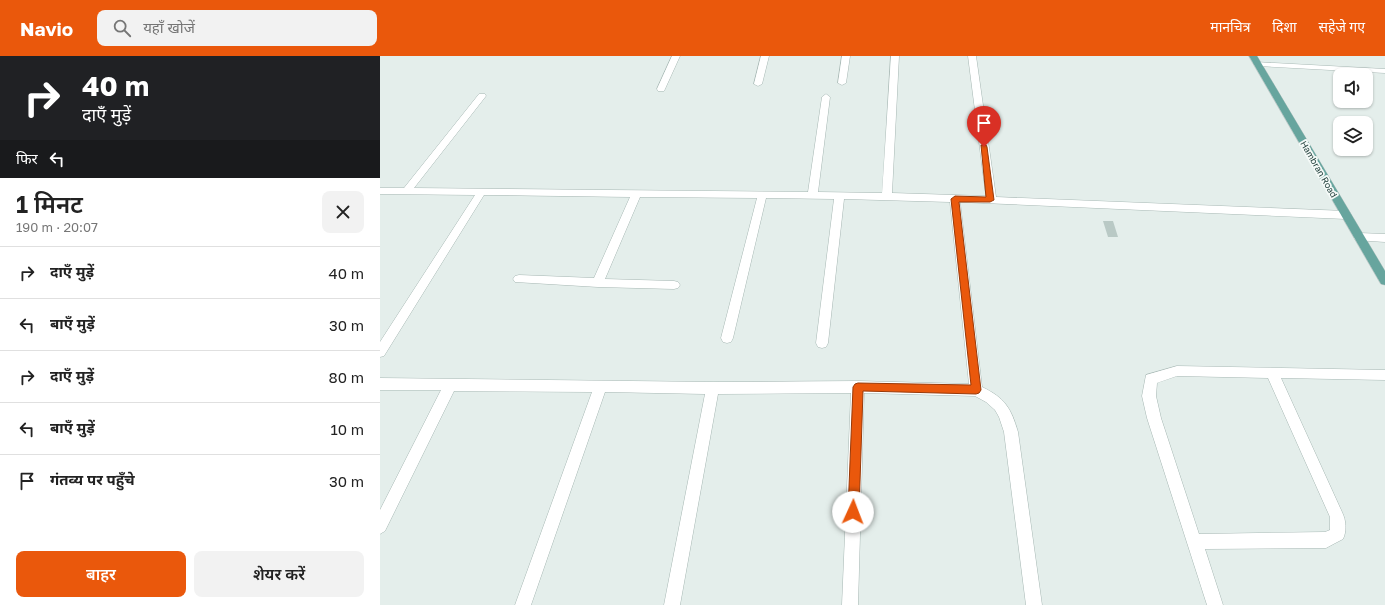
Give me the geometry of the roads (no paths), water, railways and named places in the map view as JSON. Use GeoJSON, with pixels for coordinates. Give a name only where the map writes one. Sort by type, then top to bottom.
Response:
{"type":"FeatureCollection","features":[{"type":"Feature","properties":{"kind":"main road","name":"Hambran Road"},"geometry":{"type":"LineString","coordinates":[[1255,60],[1385,281]]}},
{"type":"Feature","properties":{"kind":"street"},"geometry":{"type":"LineString","coordinates":[[661,90],[676,56]]}},
{"type":"Feature","properties":{"kind":"street"},"geometry":{"type":"LineString","coordinates":[[758,84],[766,56]]}},
{"type":"Feature","properties":{"kind":"street"},"geometry":{"type":"LineString","coordinates":[[842,83],[846,56]]}},
{"type":"Feature","properties":{"kind":"street"},"geometry":{"type":"LineString","coordinates":[[887,196],[895,56]]}},
{"type":"Feature","properties":{"kind":"street"},"geometry":{"type":"LineString","coordinates":[[972,56],[990,200]]}},
{"type":"Feature","properties":{"kind":"street"},"geometry":{"type":"LineString","coordinates":[[1255,60],[1385,70]]}},
{"type":"Feature","properties":{"kind":"street"},"geometry":{"type":"LineString","coordinates":[[406,192],[482,96]]}},
{"type":"Feature","properties":{"kind":"street"},"geometry":{"type":"LineString","coordinates":[[812,196],[826,97]]}},
{"type":"Feature","properties":{"kind":"street"},"geometry":{"type":"LineString","coordinates":[[380,192],[887,196],[1346,215]]}},
{"type":"Feature","properties":{"kind":"street"},"geometry":{"type":"LineString","coordinates":[[380,352],[481,193]]}},
{"type":"Feature","properties":{"kind":"street"},"geometry":{"type":"LineString","coordinates":[[598,283],[636,195]]}},
{"type":"Feature","properties":{"kind":"street"},"geometry":{"type":"LineString","coordinates":[[727,338],[762,196]]}},
{"type":"Feature","properties":{"kind":"street"},"geometry":{"type":"LineString","coordinates":[[822,343],[839,196]]}},
{"type":"Feature","properties":{"kind":"street"},"geometry":{"type":"LineString","coordinates":[[955,199],[976,390]]}},
{"type":"Feature","properties":{"kind":"street"},"geometry":{"type":"LineString","coordinates":[[1359,237],[1385,238]]}},
{"type":"Feature","properties":{"kind":"street"},"geometry":{"type":"LineString","coordinates":[[519,280],[674,285]]}},
{"type":"Feature","properties":{"kind":"street"},"geometry":{"type":"LineString","coordinates":[[1215,605],[1154,418],[1149,396],[1152,379],[1177,371],[1385,375]]}},
{"type":"Feature","properties":{"kind":"street"},"geometry":{"type":"LineString","coordinates":[[1194,542],[1326,540],[1338,534],[1336,517],[1272,373]]}},
{"type":"Feature","properties":{"kind":"street"},"geometry":{"type":"LineString","coordinates":[[380,384],[713,388],[858,387],[976,390],[991,397],[1005,411],[1011,432],[1034,605]]}},
{"type":"Feature","properties":{"kind":"street"},"geometry":{"type":"LineString","coordinates":[[380,526],[450,385]]}},
{"type":"Feature","properties":{"kind":"street"},"geometry":{"type":"LineString","coordinates":[[523,605],[600,387]]}},
{"type":"Feature","properties":{"kind":"street"},"geometry":{"type":"LineString","coordinates":[[850,605],[858,387]]}},
{"type":"Feature","properties":{"kind":"street"},"geometry":{"type":"LineString","coordinates":[[672,605],[713,388]]}}]}
